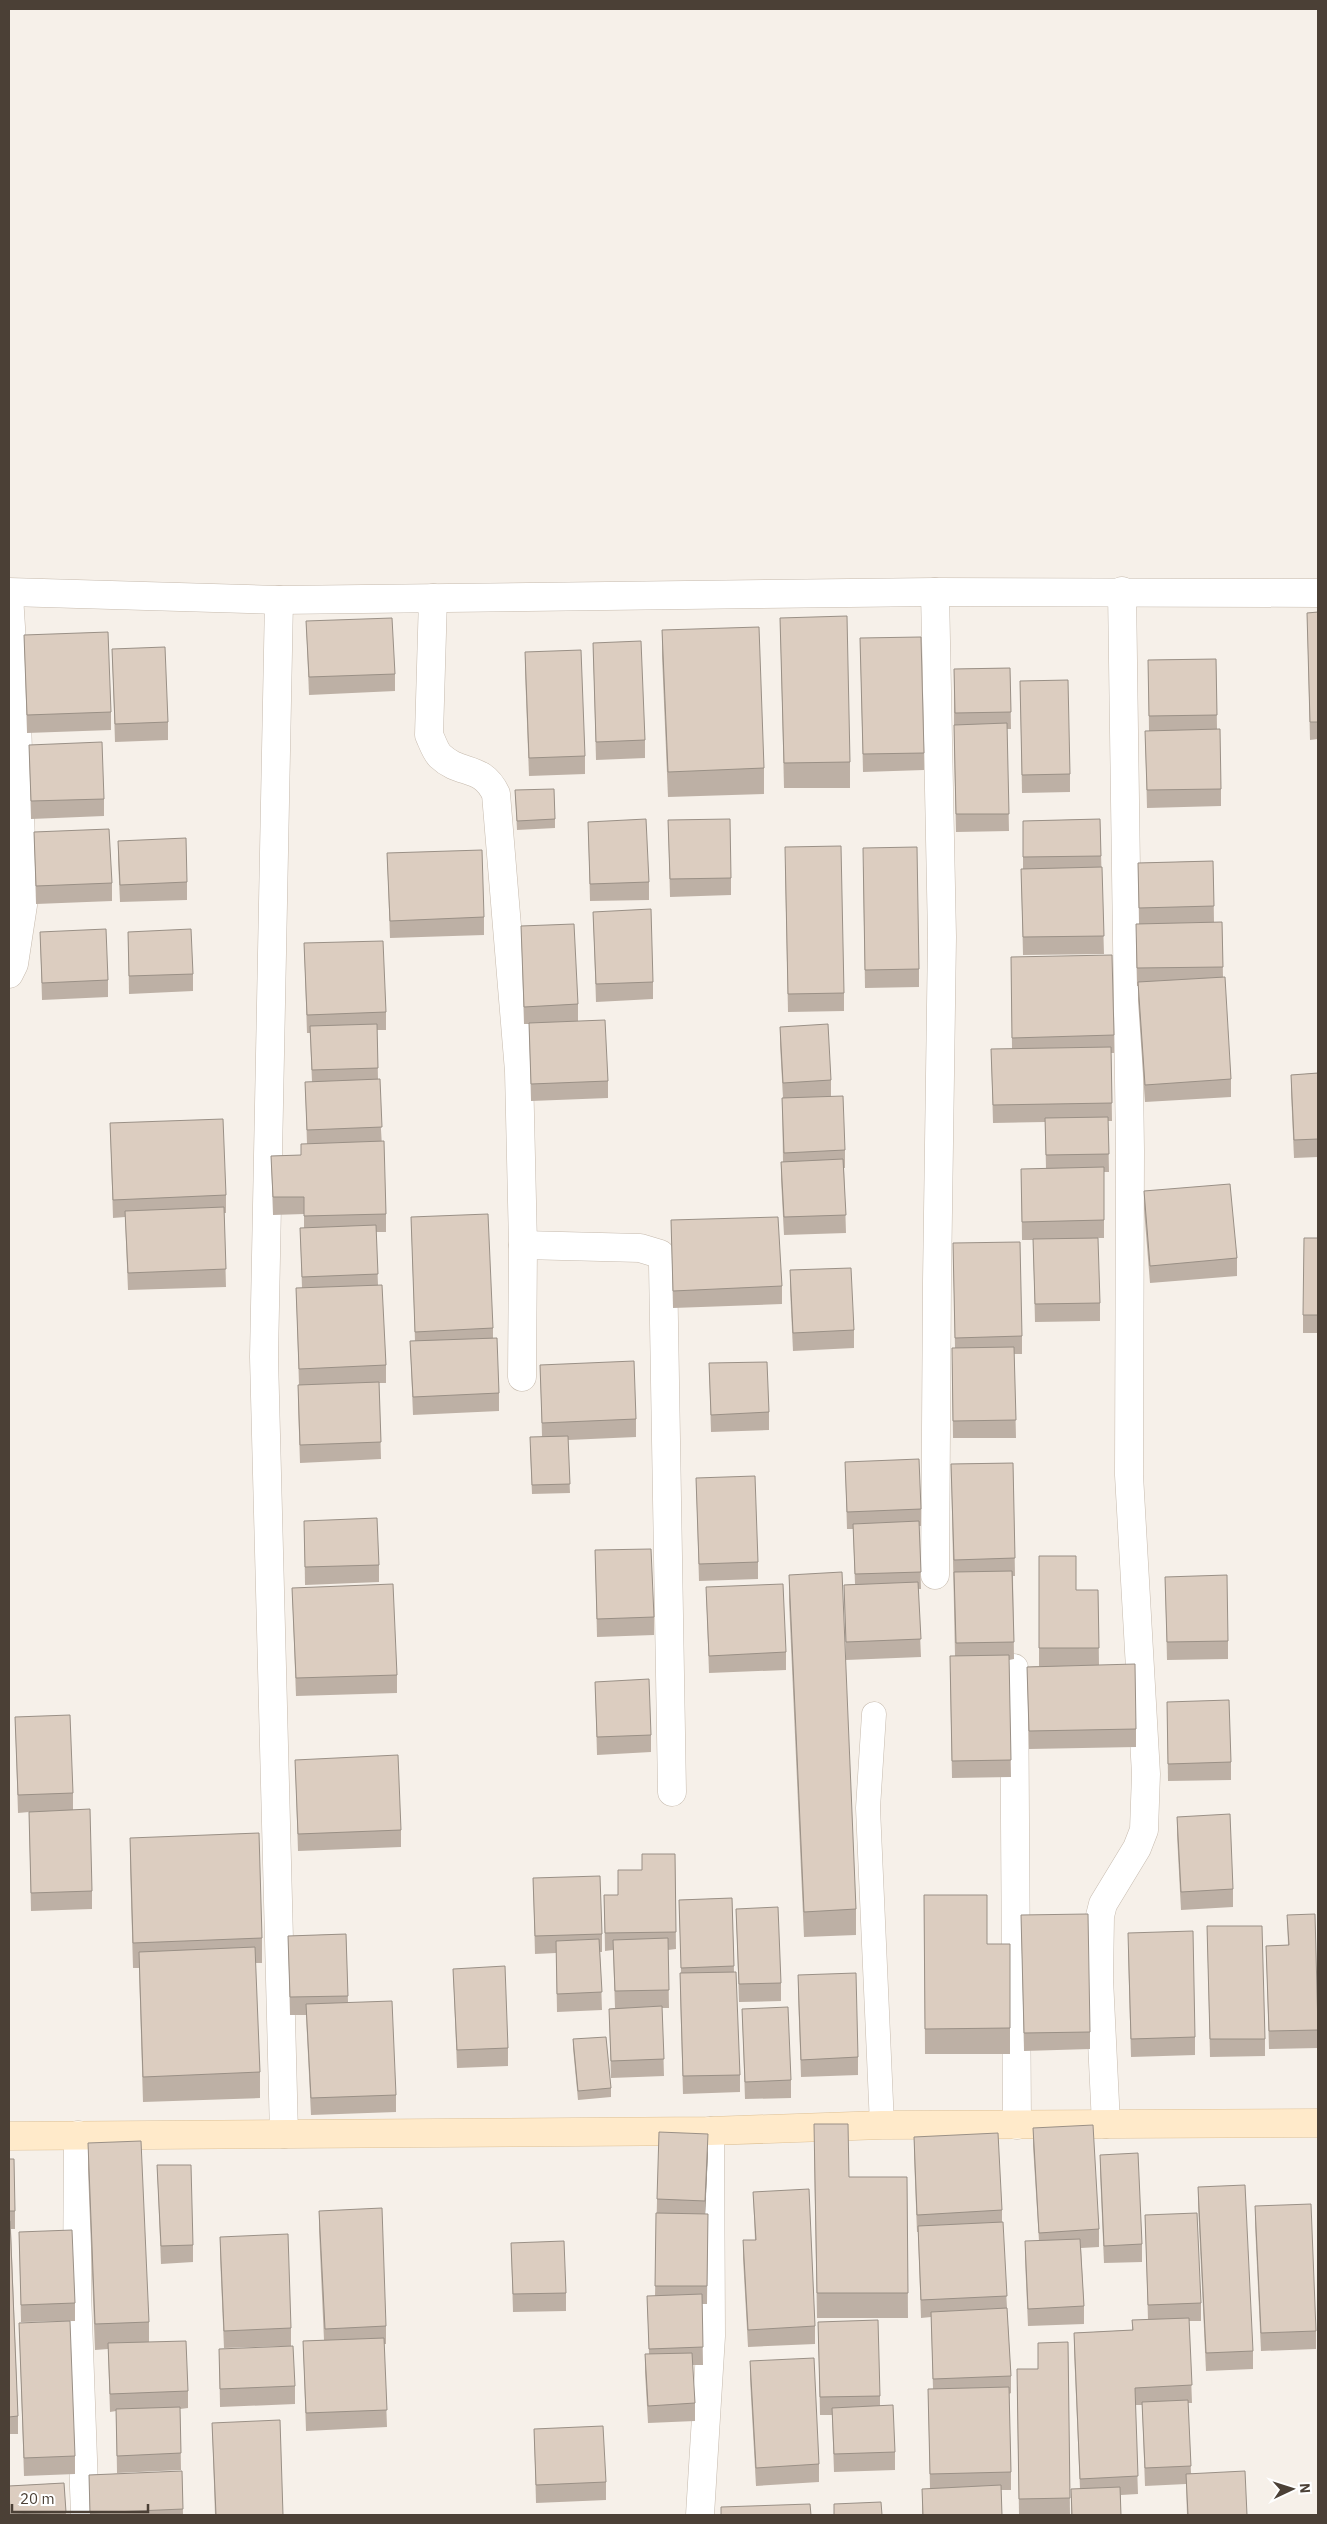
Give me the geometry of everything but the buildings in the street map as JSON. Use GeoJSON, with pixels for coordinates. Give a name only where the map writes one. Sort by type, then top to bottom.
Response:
{"type":"FeatureCollection","features":[{"type":"Feature","properties":{"kind":"street"},"geometry":{"type":"LineString","coordinates":[[1106,2124],[1099,1925],[1103,1904],[1137,1848],[1144,1830],[1146,1774],[1129,1475],[1130,1150],[1122,591]]}},
{"type":"Feature","properties":{"kind":"street"},"geometry":{"type":"LineString","coordinates":[[9,592],[279,600],[935,592],[1318,593]]}},
{"type":"Feature","properties":{"kind":"street"},"geometry":{"type":"LineString","coordinates":[[935,592],[942,937],[935,1575]]}},
{"type":"Feature","properties":{"kind":"street"},"geometry":{"type":"LineString","coordinates":[[9,596],[17,721],[23,905],[14,964],[9,974]]}},
{"type":"Feature","properties":{"kind":"street"},"geometry":{"type":"LineString","coordinates":[[433,598],[429,735],[439,755],[455,766],[479,774],[490,781],[496,794],[519,1071],[523,1245],[522,1377]]}},
{"type":"Feature","properties":{"kind":"street"},"geometry":{"type":"LineString","coordinates":[[279,600],[264,1358],[284,2134]]}},
{"type":"Feature","properties":{"kind":"street"},"geometry":{"type":"LineString","coordinates":[[523,1245],[640,1248],[660,1254],[663,1264],[672,1792]]}},
{"type":"Feature","properties":{"kind":"street"},"geometry":{"type":"LineString","coordinates":[[1014,1668],[1017,2125]]}},
{"type":"Feature","properties":{"kind":"street"},"geometry":{"type":"LineString","coordinates":[[9,2136],[710,2131],[882,2125],[1318,2123]]}},
{"type":"Feature","properties":{"kind":"street"},"geometry":{"type":"LineString","coordinates":[[700,2515],[711,2336],[710,2131]]}},
{"type":"Feature","properties":{"kind":"street"},"geometry":{"type":"LineString","coordinates":[[78,2135],[78,2292],[85,2515]]}},
{"type":"Feature","properties":{"kind":"lane"},"geometry":{"type":"LineString","coordinates":[[874,1714],[868,1808],[882,2125]]}}]}
